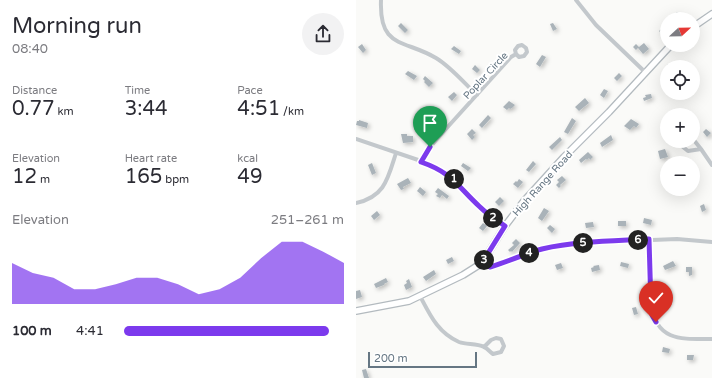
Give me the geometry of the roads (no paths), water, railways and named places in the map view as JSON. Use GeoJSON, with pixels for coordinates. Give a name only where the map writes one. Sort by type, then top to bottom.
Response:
{"type":"FeatureCollection","features":[{"type":"Feature","properties":{"kind":"street"},"geometry":{"type":"LineString","coordinates":[[381,0],[382,21],[386,31],[392,39],[436,58],[477,95]]}},
{"type":"Feature","properties":{"kind":"street"},"geometry":{"type":"LineString","coordinates":[[576,0],[596,25],[645,72]]}},
{"type":"Feature","properties":{"kind":"street"},"geometry":{"type":"LineString","coordinates":[[700,22],[712,14]]}},
{"type":"Feature","properties":{"kind":"street","name":"High Range Road"},"geometry":{"type":"LineString","coordinates":[[356,312],[401,303],[420,296],[467,273],[482,263],[505,226],[529,194],[613,108],[664,52]]}},
{"type":"Feature","properties":{"kind":"street","name":"Poplar Circle"},"geometry":{"type":"LineString","coordinates":[[421,162],[430,147],[444,131],[511,57],[516,54]]}},
{"type":"Feature","properties":{"kind":"street"},"geometry":{"type":"LineString","coordinates":[[356,139],[421,162],[446,173],[462,187],[479,207],[505,226]]}},
{"type":"Feature","properties":{"kind":"street"},"geometry":{"type":"LineString","coordinates":[[684,148],[688,152],[701,149],[712,165]]}},
{"type":"Feature","properties":{"kind":"street"},"geometry":{"type":"LineString","coordinates":[[356,203],[370,199],[381,191],[387,180],[396,153]]}},
{"type":"Feature","properties":{"kind":"street"},"geometry":{"type":"LineString","coordinates":[[482,263],[490,267],[542,250],[568,244],[649,239],[677,239],[712,242]]}},
{"type":"Feature","properties":{"kind":"street"},"geometry":{"type":"LineString","coordinates":[[649,239],[651,306],[652,315],[656,322],[665,332],[680,339],[712,339]]}},
{"type":"Feature","properties":{"kind":"street"},"geometry":{"type":"LineString","coordinates":[[420,296],[431,317],[441,330],[453,339],[484,347],[488,351],[497,354],[501,352],[504,346],[501,339],[496,338],[490,340],[484,347]]}}]}
